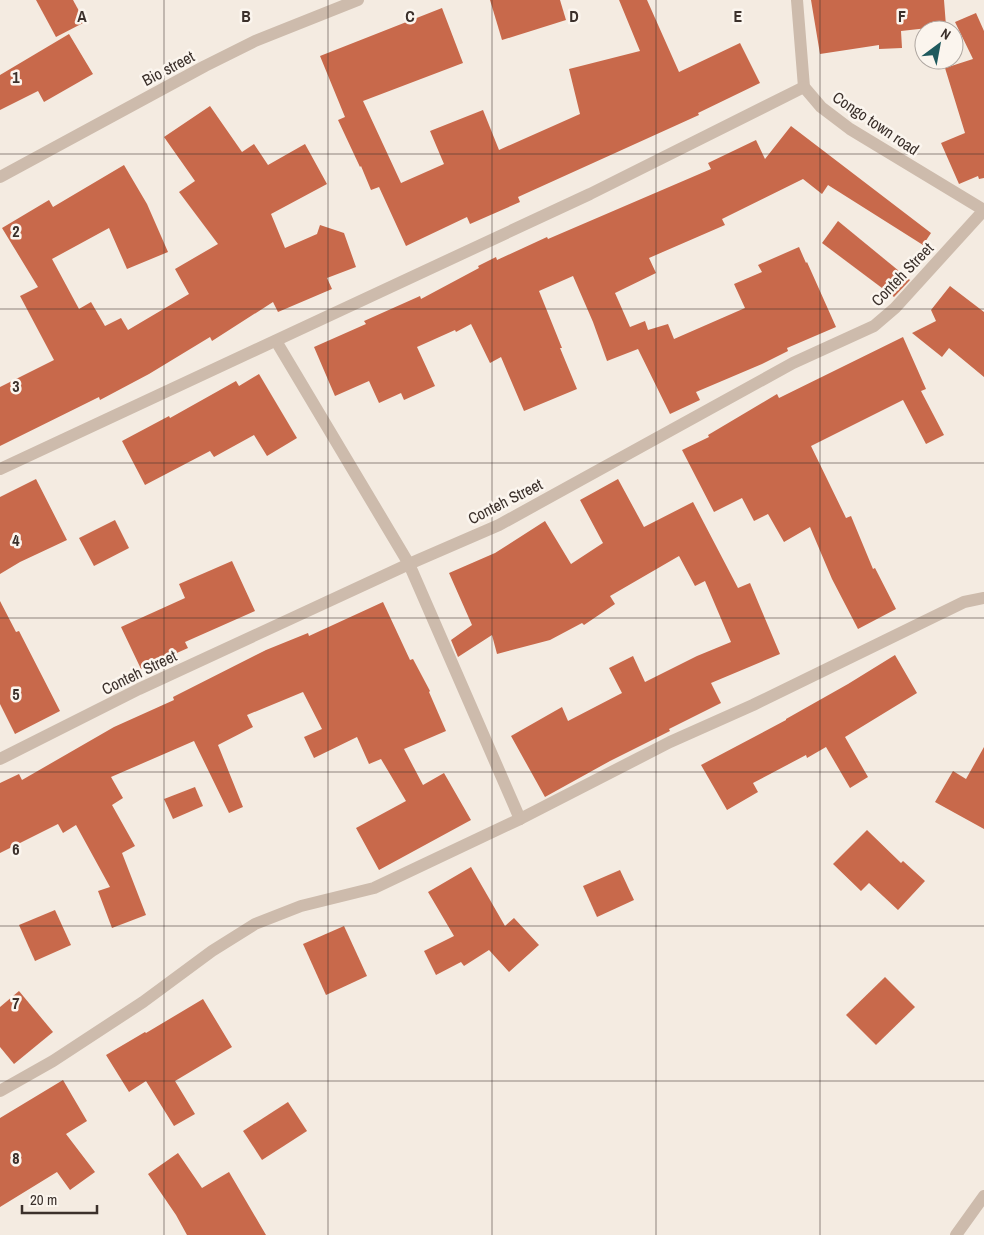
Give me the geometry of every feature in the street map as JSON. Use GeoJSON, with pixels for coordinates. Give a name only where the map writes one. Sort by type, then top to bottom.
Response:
{"type":"FeatureCollection","features":[{"type":"Feature","properties":{"kind":"street","name":"Bio street"},"geometry":{"type":"LineString","coordinates":[[0,177],[255,41],[358,0]]}},
{"type":"Feature","properties":{"kind":"street"},"geometry":{"type":"LineString","coordinates":[[0,469],[590,194],[804,87],[797,0]]}},
{"type":"Feature","properties":{"kind":"street","name":"Congo town road"},"geometry":{"type":"LineString","coordinates":[[804,87],[821,107],[850,129],[984,210]]}},
{"type":"Feature","properties":{"kind":"street","name":"Conteh Street"},"geometry":{"type":"LineString","coordinates":[[0,759],[140,689],[409,564],[499,525],[793,363],[874,326],[895,308],[984,210]]}},
{"type":"Feature","properties":{"kind":"street"},"geometry":{"type":"LineString","coordinates":[[276,341],[409,564],[520,819]]}},
{"type":"Feature","properties":{"kind":"street"},"geometry":{"type":"LineString","coordinates":[[0,1091],[53,1061],[143,1002],[212,951],[255,924],[301,906],[374,888],[520,819],[670,742],[753,705],[964,602],[984,598]]}},
{"type":"Feature","properties":{"kind":"street"},"geometry":{"type":"LineString","coordinates":[[956,1235],[984,1196]]}},
{"type":"Feature","properties":{"kind":"building"},"geometry":{"type":"Polygon","coordinates":[[[36,0],[73,0],[85,22],[56,37],[36,0]]]}},
{"type":"Feature","properties":{"kind":"building"},"geometry":{"type":"Polygon","coordinates":[[[490,0],[560,0],[566,20],[502,40],[490,0]]]}},
{"type":"Feature","properties":{"kind":"building"},"geometry":{"type":"Polygon","coordinates":[[[619,0],[647,0],[679,72],[740,43],[760,83],[698,113],[699,115],[518,197],[520,202],[470,224],[467,217],[406,246],[379,187],[371,190],[338,120],[345,117],[320,56],[442,8],[463,63],[363,101],[401,183],[444,164],[430,131],[483,110],[499,150],[580,114],[569,69],[640,51],[619,0]]]}},
{"type":"Feature","properties":{"kind":"building"},"geometry":{"type":"Polygon","coordinates":[[[811,0],[944,0],[946,20],[914,20],[914,30],[901,31],[902,48],[879,49],[879,45],[820,54],[811,0]]]}},
{"type":"Feature","properties":{"kind":"building"},"geometry":{"type":"Polygon","coordinates":[[[976,13],[984,31],[984,178],[979,179],[978,176],[959,184],[941,143],[965,133],[946,70],[964,70],[964,62],[973,59],[964,40],[964,20],[960,20],[976,13]]]}},
{"type":"Feature","properties":{"kind":"building"},"geometry":{"type":"Polygon","coordinates":[[[69,34],[93,74],[44,102],[38,91],[0,110],[0,75],[69,34]]]}},
{"type":"Feature","properties":{"kind":"building"},"geometry":{"type":"Polygon","coordinates":[[[210,106],[242,152],[254,144],[268,165],[305,144],[327,184],[271,214],[285,248],[317,234],[320,225],[344,233],[356,267],[327,278],[332,289],[278,312],[273,302],[212,341],[210,337],[149,374],[100,400],[99,397],[0,446],[0,387],[54,360],[20,296],[38,287],[2,228],[49,200],[53,207],[124,165],[147,204],[168,252],[127,269],[109,228],[52,259],[79,309],[91,302],[105,326],[121,318],[128,330],[189,294],[175,269],[218,244],[179,192],[195,181],[164,137],[210,106]]]}},
{"type":"Feature","properties":{"kind":"building"},"geometry":{"type":"Polygon","coordinates":[[[791,126],[931,233],[923,245],[828,185],[822,194],[803,179],[722,219],[725,225],[649,258],[656,273],[615,293],[630,327],[645,321],[648,330],[668,324],[674,339],[745,308],[734,284],[762,272],[758,265],[799,247],[836,327],[787,348],[788,351],[762,364],[696,392],[700,400],[670,414],[638,349],[607,361],[573,276],[539,291],[577,389],[524,411],[501,357],[490,363],[471,324],[417,347],[435,386],[404,400],[401,393],[379,403],[369,381],[335,396],[314,347],[366,324],[364,321],[420,296],[421,299],[496,257],[497,260],[547,237],[548,239],[711,169],[708,163],[756,140],[765,159],[791,126]]]}},
{"type":"Feature","properties":{"kind":"building"},"geometry":{"type":"Polygon","coordinates":[[[838,221],[910,280],[894,297],[822,243],[838,221]]]}},
{"type":"Feature","properties":{"kind":"building"},"geometry":{"type":"Polygon","coordinates":[[[950,286],[984,312],[984,377],[949,348],[942,357],[912,333],[936,321],[931,310],[950,286]]]}},
{"type":"Feature","properties":{"kind":"building"},"geometry":{"type":"Polygon","coordinates":[[[903,337],[926,389],[921,391],[944,435],[926,444],[903,400],[811,446],[846,518],[851,516],[873,569],[875,568],[896,609],[858,629],[832,579],[810,527],[784,542],[768,514],[754,521],[742,498],[714,512],[682,450],[709,437],[708,435],[777,394],[779,398],[903,337]]]}},
{"type":"Feature","properties":{"kind":"building"},"geometry":{"type":"Polygon","coordinates":[[[259,374],[297,438],[267,456],[254,435],[214,457],[210,451],[145,485],[122,441],[169,416],[170,418],[236,381],[239,386],[259,374]]]}},
{"type":"Feature","properties":{"kind":"building"},"geometry":{"type":"Polygon","coordinates":[[[36,479],[67,540],[20,562],[0,574],[0,497],[36,479]]]}},
{"type":"Feature","properties":{"kind":"building"},"geometry":{"type":"Polygon","coordinates":[[[618,479],[644,527],[693,502],[738,588],[750,583],[780,654],[711,683],[721,703],[669,729],[670,731],[545,797],[511,736],[562,707],[568,721],[622,693],[609,668],[633,656],[645,682],[697,656],[731,642],[705,581],[695,586],[679,556],[610,596],[615,604],[584,625],[582,623],[550,640],[497,654],[492,635],[458,657],[451,640],[472,625],[449,573],[495,553],[545,521],[571,564],[603,543],[580,500],[618,479]]]}},
{"type":"Feature","properties":{"kind":"building"},"geometry":{"type":"Polygon","coordinates":[[[115,520],[129,548],[94,566],[79,538],[115,520]]]}},
{"type":"Feature","properties":{"kind":"building"},"geometry":{"type":"Polygon","coordinates":[[[232,561],[255,611],[185,642],[188,648],[141,669],[121,627],[185,598],[179,584],[232,561]]]}},
{"type":"Feature","properties":{"kind":"building"},"geometry":{"type":"Polygon","coordinates":[[[0,601],[16,632],[19,631],[60,711],[15,734],[0,704],[0,601]]]}},
{"type":"Feature","properties":{"kind":"building"},"geometry":{"type":"Polygon","coordinates":[[[383,602],[410,660],[413,659],[430,691],[446,731],[404,749],[423,785],[444,773],[471,820],[379,870],[356,828],[406,801],[381,759],[369,764],[357,737],[314,758],[304,737],[322,729],[303,692],[247,715],[253,727],[218,745],[243,807],[229,813],[194,741],[111,777],[123,798],[112,805],[135,846],[122,853],[146,915],[112,928],[98,891],[110,887],[76,825],[63,833],[58,824],[0,853],[0,783],[19,774],[22,780],[114,727],[174,700],[173,697],[266,650],[308,633],[309,636],[383,602]]]}},
{"type":"Feature","properties":{"kind":"building"},"geometry":{"type":"Polygon","coordinates":[[[895,655],[917,693],[845,737],[868,777],[850,788],[826,747],[807,758],[806,755],[753,783],[758,792],[727,810],[701,765],[786,720],[895,655]]]}},
{"type":"Feature","properties":{"kind":"building"},"geometry":{"type":"Polygon","coordinates":[[[984,747],[984,829],[935,802],[953,771],[966,779],[984,747]]]}},
{"type":"Feature","properties":{"kind":"building"},"geometry":{"type":"Polygon","coordinates":[[[195,787],[203,806],[173,819],[164,799],[195,787]]]}},
{"type":"Feature","properties":{"kind":"building"},"geometry":{"type":"Polygon","coordinates":[[[867,830],[901,863],[903,861],[925,881],[898,910],[869,883],[861,891],[833,864],[867,830]]]}},
{"type":"Feature","properties":{"kind":"building"},"geometry":{"type":"Polygon","coordinates":[[[471,867],[505,926],[514,918],[539,945],[509,972],[489,950],[464,966],[461,962],[436,975],[424,951],[454,936],[428,892],[471,867]]]}},
{"type":"Feature","properties":{"kind":"building"},"geometry":{"type":"Polygon","coordinates":[[[620,870],[634,900],[597,917],[583,886],[620,870]]]}},
{"type":"Feature","properties":{"kind":"building"},"geometry":{"type":"Polygon","coordinates":[[[55,910],[71,945],[35,961],[19,925],[55,910]]]}},
{"type":"Feature","properties":{"kind":"building"},"geometry":{"type":"Polygon","coordinates":[[[344,926],[367,976],[326,995],[303,944],[344,926]]]}},
{"type":"Feature","properties":{"kind":"building"},"geometry":{"type":"Polygon","coordinates":[[[885,977],[915,1007],[876,1045],[846,1015],[885,977]]]}},
{"type":"Feature","properties":{"kind":"building"},"geometry":{"type":"Polygon","coordinates":[[[19,991],[53,1032],[14,1064],[0,1047],[0,1007],[19,991]]]}},
{"type":"Feature","properties":{"kind":"building"},"geometry":{"type":"Polygon","coordinates":[[[203,999],[232,1047],[175,1081],[195,1114],[174,1126],[146,1081],[129,1092],[106,1055],[203,999]]]}},
{"type":"Feature","properties":{"kind":"building"},"geometry":{"type":"Polygon","coordinates":[[[63,1080],[87,1121],[66,1134],[95,1172],[70,1190],[57,1172],[0,1207],[0,1118],[63,1080]]]}},
{"type":"Feature","properties":{"kind":"building"},"geometry":{"type":"Polygon","coordinates":[[[288,1102],[307,1131],[262,1160],[243,1131],[288,1102]]]}},
{"type":"Feature","properties":{"kind":"building"},"geometry":{"type":"Polygon","coordinates":[[[178,1153],[202,1188],[229,1172],[266,1235],[187,1235],[176,1215],[148,1174],[178,1153]]]}}]}
